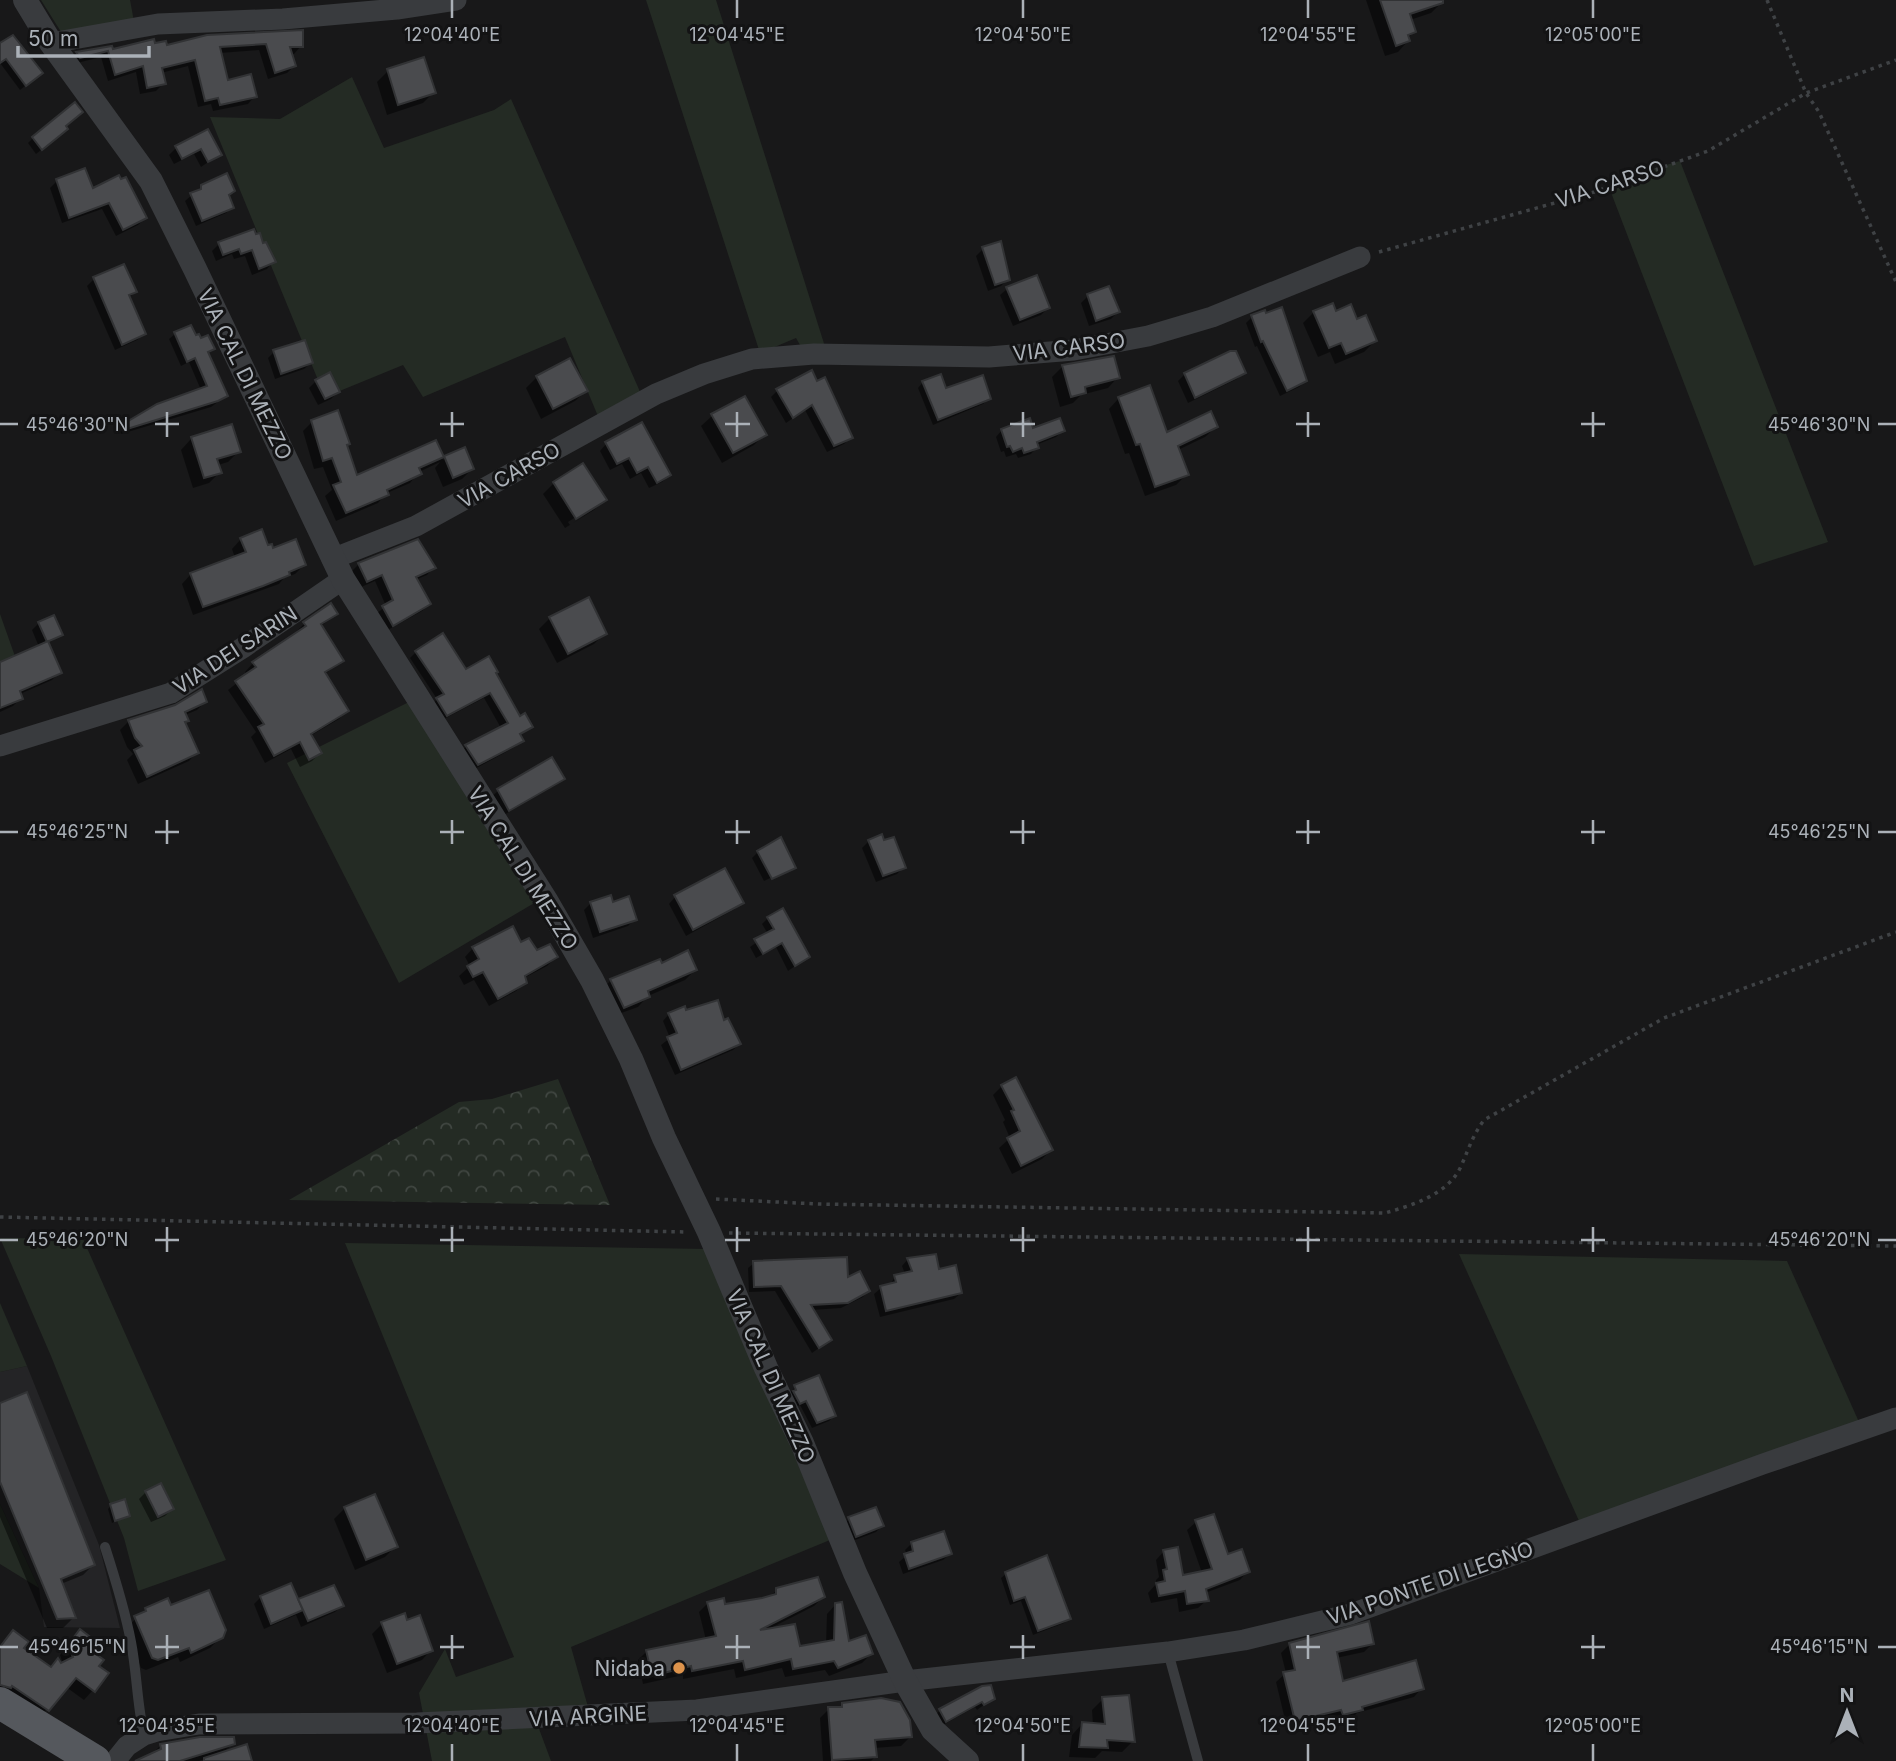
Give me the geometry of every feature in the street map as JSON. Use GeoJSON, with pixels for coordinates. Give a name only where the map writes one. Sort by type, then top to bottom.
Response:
{"type":"FeatureCollection","features":[{"type":"Feature","properties":{"kind":"main road"},"geometry":{"type":"LineString","coordinates":[[0,1703],[95,1761]]}},
{"type":"Feature","properties":{"kind":"street","name":"VIA CAL DI MEZZO"},"geometry":{"type":"LineString","coordinates":[[25,0],[51,43],[151,181],[338,569],[547,902],[592,980],[631,1059],[664,1138],[709,1232],[766,1368],[802,1443],[855,1573],[905,1681],[933,1730],[967,1761]]}},
{"type":"Feature","properties":{"kind":"street"},"geometry":{"type":"LineString","coordinates":[[51,43],[159,24],[283,19],[456,0]]}},
{"type":"Feature","properties":{"kind":"street","name":"VIA CARSO"},"geometry":{"type":"LineString","coordinates":[[338,569],[656,394],[704,374],[740,363],[785,355],[989,357],[1074,350],[1148,336],[1212,317],[1360,257]]}},
{"type":"Feature","properties":{"kind":"street","name":"VIA DEI SARIN"},"geometry":{"type":"LineString","coordinates":[[0,746],[171,693],[244,647],[338,569]]}},
{"type":"Feature","properties":{"kind":"street","name":"VIA PONTE DI LEGNO"},"geometry":{"type":"LineString","coordinates":[[905,1681],[1168,1652],[1244,1640],[1351,1614],[1725,1477],[1896,1418]]}},
{"type":"Feature","properties":{"kind":"street","name":"VIA ARGINE"},"geometry":{"type":"LineString","coordinates":[[144,1735],[179,1727],[218,1723],[417,1723],[697,1710],[905,1681]]}},
{"type":"Feature","properties":{"kind":"street"},"geometry":{"type":"LineString","coordinates":[[115,1761],[127,1746],[144,1735]]}},
{"type":"Feature","properties":{"kind":"lane"},"geometry":{"type":"LineString","coordinates":[[105,1547],[131,1644],[144,1735]]}},
{"type":"Feature","properties":{"kind":"lane"},"geometry":{"type":"LineString","coordinates":[[1168,1652],[1198,1761]]}},
{"type":"Feature","properties":{"kind":"path"},"geometry":{"type":"LineString","coordinates":[[1767,0],[1805,93],[1819,112],[1896,282]]}},
{"type":"Feature","properties":{"kind":"path","name":"VIA CARSO"},"geometry":{"type":"LineString","coordinates":[[1360,257],[1594,192],[1708,151],[1805,93],[1896,60]]}},
{"type":"Feature","properties":{"kind":"path"},"geometry":{"type":"LineString","coordinates":[[692,1198],[818,1204],[1385,1213],[1434,1195],[1461,1167],[1472,1135],[1484,1120],[1664,1018],[1896,932]]}},
{"type":"Feature","properties":{"kind":"path"},"geometry":{"type":"LineString","coordinates":[[0,1217],[709,1232],[1896,1246]]}},
{"type":"Feature","properties":{"kind":"shaded area"},"geometry":{"type":"Polygon","coordinates":[[[27,1366],[99,1545],[120,1628],[44,1627],[39,1588],[0,1504],[0,1372],[27,1366]]]}},
{"type":"Feature","properties":{"kind":"green space"},"geometry":{"type":"Polygon","coordinates":[[[41,0],[130,0],[135,27],[63,35],[41,0]]]}},
{"type":"Feature","properties":{"kind":"green space"},"geometry":{"type":"Polygon","coordinates":[[[646,0],[716,0],[827,353],[804,352],[796,338],[760,353],[646,0]]]}},
{"type":"Feature","properties":{"kind":"green space"},"geometry":{"type":"Polygon","coordinates":[[[352,77],[384,148],[494,110],[511,99],[645,403],[600,421],[565,337],[423,397],[403,365],[325,397],[210,117],[280,119],[352,77]]]}},
{"type":"Feature","properties":{"kind":"green space"},"geometry":{"type":"Polygon","coordinates":[[[1680,161],[1828,542],[1754,566],[1607,182],[1680,161]]]}},
{"type":"Feature","properties":{"kind":"green space"},"geometry":{"type":"Polygon","coordinates":[[[0,614],[17,662],[0,666],[0,614]]]}},
{"type":"Feature","properties":{"kind":"green space"},"geometry":{"type":"Polygon","coordinates":[[[411,701],[536,902],[399,983],[287,763],[411,701]]]}},
{"type":"Feature","properties":{"kind":"green space"},"geometry":{"type":"Polygon","coordinates":[[[558,1079],[610,1205],[289,1200],[459,1102],[492,1099],[558,1079]]]}},
{"type":"Feature","properties":{"kind":"green space"},"geometry":{"type":"Polygon","coordinates":[[[0,1238],[83,1239],[226,1560],[138,1591],[124,1538],[0,1238]]]}},
{"type":"Feature","properties":{"kind":"green space"},"geometry":{"type":"Polygon","coordinates":[[[345,1243],[707,1249],[830,1540],[571,1647],[592,1721],[535,1718],[551,1761],[432,1761],[419,1693],[445,1649],[456,1677],[514,1657],[345,1243]]]}},
{"type":"Feature","properties":{"kind":"green space"},"geometry":{"type":"Polygon","coordinates":[[[1459,1254],[1787,1261],[1863,1431],[1584,1532],[1459,1254]]]}},
{"type":"Feature","properties":{"kind":"green space"},"geometry":{"type":"Polygon","coordinates":[[[0,1303],[27,1366],[0,1372],[0,1303]]]}},
{"type":"Feature","properties":{"kind":"green space"},"geometry":{"type":"Polygon","coordinates":[[[0,1504],[39,1588],[0,1564],[0,1504]]]}},
{"type":"Feature","properties":{"kind":"building"},"geometry":{"type":"Polygon","coordinates":[[[1380,0],[1443,0],[1443,3],[1410,14],[1416,32],[1408,35],[1410,41],[1396,46],[1380,0]]]}},
{"type":"Feature","properties":{"kind":"building"},"geometry":{"type":"Polygon","coordinates":[[[303,30],[303,47],[290,47],[296,66],[275,73],[266,44],[220,47],[228,80],[251,74],[257,97],[220,105],[218,98],[205,101],[195,60],[162,68],[166,84],[147,88],[143,66],[115,75],[108,51],[80,58],[76,52],[112,46],[113,49],[154,39],[155,43],[166,41],[167,45],[207,35],[303,30]]]}},
{"type":"Feature","properties":{"kind":"building"},"geometry":{"type":"Polygon","coordinates":[[[13,35],[43,73],[26,86],[6,59],[0,63],[0,43],[13,35]]]}},
{"type":"Feature","properties":{"kind":"building"},"geometry":{"type":"Polygon","coordinates":[[[424,57],[436,93],[398,105],[387,69],[424,57]]]}},
{"type":"Feature","properties":{"kind":"building"},"geometry":{"type":"Polygon","coordinates":[[[75,102],[83,112],[66,126],[68,129],[42,150],[32,137],[75,102]]]}},
{"type":"Feature","properties":{"kind":"building"},"geometry":{"type":"Polygon","coordinates":[[[208,129],[222,155],[208,162],[201,149],[182,159],[175,146],[208,129]]]}},
{"type":"Feature","properties":{"kind":"building"},"geometry":{"type":"Polygon","coordinates":[[[85,168],[93,188],[119,175],[121,179],[126,177],[147,218],[123,230],[109,203],[69,218],[56,179],[85,168]]]}},
{"type":"Feature","properties":{"kind":"building"},"geometry":{"type":"Polygon","coordinates":[[[227,173],[235,191],[229,195],[234,208],[202,221],[190,193],[227,173]]]}},
{"type":"Feature","properties":{"kind":"building"},"geometry":{"type":"Polygon","coordinates":[[[254,229],[256,234],[260,233],[263,243],[266,242],[276,262],[259,269],[252,250],[241,254],[239,249],[223,255],[218,242],[254,229]]]}},
{"type":"Feature","properties":{"kind":"building"},"geometry":{"type":"Polygon","coordinates":[[[1001,241],[1010,280],[995,285],[982,247],[1001,241]]]}},
{"type":"Feature","properties":{"kind":"building"},"geometry":{"type":"Polygon","coordinates":[[[124,264],[137,292],[129,295],[146,334],[122,345],[93,277],[124,264]]]}},
{"type":"Feature","properties":{"kind":"building"},"geometry":{"type":"Polygon","coordinates":[[[1037,275],[1050,308],[1020,320],[1006,287],[1037,275]]]}},
{"type":"Feature","properties":{"kind":"building"},"geometry":{"type":"Polygon","coordinates":[[[1109,286],[1120,312],[1096,321],[1087,294],[1109,286]]]}},
{"type":"Feature","properties":{"kind":"building"},"geometry":{"type":"Polygon","coordinates":[[[1333,303],[1336,311],[1351,304],[1357,319],[1366,315],[1377,341],[1346,354],[1341,343],[1329,348],[1313,311],[1333,303]]]}},
{"type":"Feature","properties":{"kind":"building"},"geometry":{"type":"Polygon","coordinates":[[[1282,307],[1307,381],[1287,391],[1263,341],[1261,342],[1251,315],[1282,307]]]}},
{"type":"Feature","properties":{"kind":"building"},"geometry":{"type":"Polygon","coordinates":[[[191,325],[196,335],[199,334],[201,338],[208,335],[215,349],[208,352],[228,396],[127,429],[125,423],[157,404],[207,386],[195,358],[187,362],[174,332],[191,325]]]}},
{"type":"Feature","properties":{"kind":"building"},"geometry":{"type":"Polygon","coordinates":[[[305,340],[313,363],[281,374],[273,350],[305,340]]]}},
{"type":"Feature","properties":{"kind":"building"},"geometry":{"type":"Polygon","coordinates":[[[1230,351],[1236,351],[1246,373],[1195,398],[1184,373],[1230,351]]]}},
{"type":"Feature","properties":{"kind":"building"},"geometry":{"type":"Polygon","coordinates":[[[1114,356],[1120,378],[1085,387],[1086,393],[1071,397],[1062,365],[1114,356]]]}},
{"type":"Feature","properties":{"kind":"building"},"geometry":{"type":"Polygon","coordinates":[[[570,358],[588,391],[553,409],[536,376],[570,358]]]}},
{"type":"Feature","properties":{"kind":"building"},"geometry":{"type":"Polygon","coordinates":[[[812,370],[817,381],[825,377],[853,438],[834,446],[812,405],[793,418],[776,389],[812,370]]]}},
{"type":"Feature","properties":{"kind":"building"},"geometry":{"type":"Polygon","coordinates":[[[330,372],[340,392],[325,399],[315,380],[330,372]]]}},
{"type":"Feature","properties":{"kind":"building"},"geometry":{"type":"Polygon","coordinates":[[[941,374],[946,388],[983,375],[991,399],[938,420],[922,381],[941,374]]]}},
{"type":"Feature","properties":{"kind":"building"},"geometry":{"type":"Polygon","coordinates":[[[1150,385],[1167,432],[1211,411],[1218,427],[1178,446],[1189,475],[1155,487],[1140,444],[1136,445],[1118,397],[1150,385]]]}},
{"type":"Feature","properties":{"kind":"building"},"geometry":{"type":"Polygon","coordinates":[[[745,396],[767,435],[733,453],[711,414],[745,396]]]}},
{"type":"Feature","properties":{"kind":"building"},"geometry":{"type":"Polygon","coordinates":[[[338,410],[357,475],[436,440],[444,457],[419,468],[422,474],[387,490],[389,495],[346,513],[333,485],[341,482],[332,458],[323,461],[311,420],[338,410]]]}},
{"type":"Feature","properties":{"kind":"building"},"geometry":{"type":"Polygon","coordinates":[[[1030,418],[1033,428],[1060,418],[1065,431],[1037,442],[1039,448],[1024,453],[1022,448],[1013,452],[1010,446],[1007,447],[1001,429],[1030,418]]]}},
{"type":"Feature","properties":{"kind":"building"},"geometry":{"type":"Polygon","coordinates":[[[642,422],[671,475],[657,483],[648,467],[637,473],[629,458],[617,464],[605,442],[642,422]]]}},
{"type":"Feature","properties":{"kind":"building"},"geometry":{"type":"Polygon","coordinates":[[[232,424],[241,452],[217,459],[222,473],[204,478],[191,437],[232,424]]]}},
{"type":"Feature","properties":{"kind":"building"},"geometry":{"type":"Polygon","coordinates":[[[465,447],[474,469],[453,478],[444,456],[465,447]]]}},
{"type":"Feature","properties":{"kind":"building"},"geometry":{"type":"Polygon","coordinates":[[[583,463],[607,500],[576,519],[553,482],[583,463]]]}},
{"type":"Feature","properties":{"kind":"building"},"geometry":{"type":"Polygon","coordinates":[[[262,529],[268,545],[272,544],[273,548],[296,539],[306,565],[289,572],[290,575],[203,607],[190,573],[246,552],[240,538],[262,529]]]}},
{"type":"Feature","properties":{"kind":"building"},"geometry":{"type":"Polygon","coordinates":[[[418,539],[436,568],[416,577],[431,604],[393,626],[382,606],[393,600],[382,575],[367,582],[358,563],[418,539]]]}},
{"type":"Feature","properties":{"kind":"building"},"geometry":{"type":"Polygon","coordinates":[[[589,597],[607,634],[568,654],[549,617],[589,597]]]}},
{"type":"Feature","properties":{"kind":"building"},"geometry":{"type":"Polygon","coordinates":[[[331,603],[338,614],[321,624],[344,661],[325,672],[349,711],[311,734],[322,753],[309,760],[300,742],[274,756],[258,727],[264,724],[235,681],[256,667],[252,662],[306,626],[303,622],[331,603]]]}},
{"type":"Feature","properties":{"kind":"building"},"geometry":{"type":"Polygon","coordinates":[[[54,615],[63,635],[47,642],[38,622],[54,615]]]}},
{"type":"Feature","properties":{"kind":"building"},"geometry":{"type":"Polygon","coordinates":[[[443,633],[466,669],[489,656],[520,716],[525,713],[533,727],[520,734],[524,741],[478,765],[465,745],[508,723],[490,693],[447,716],[436,698],[444,694],[415,651],[443,633]]]}},
{"type":"Feature","properties":{"kind":"building"},"geometry":{"type":"Polygon","coordinates":[[[48,641],[62,673],[20,691],[23,699],[0,708],[0,662],[48,641]]]}},
{"type":"Feature","properties":{"kind":"building"},"geometry":{"type":"Polygon","coordinates":[[[202,689],[207,702],[185,712],[189,721],[185,722],[199,753],[147,777],[134,750],[142,746],[135,738],[128,720],[175,705],[202,689]]]}},
{"type":"Feature","properties":{"kind":"building"},"geometry":{"type":"Polygon","coordinates":[[[552,757],[565,779],[509,811],[497,789],[552,757]]]}},
{"type":"Feature","properties":{"kind":"building"},"geometry":{"type":"Polygon","coordinates":[[[882,834],[884,840],[894,837],[906,868],[883,876],[868,840],[882,834]]]}},
{"type":"Feature","properties":{"kind":"building"},"geometry":{"type":"Polygon","coordinates":[[[781,837],[796,868],[772,879],[757,851],[781,837]]]}},
{"type":"Feature","properties":{"kind":"building"},"geometry":{"type":"Polygon","coordinates":[[[725,868],[744,903],[693,930],[674,895],[725,868]]]}},
{"type":"Feature","properties":{"kind":"building"},"geometry":{"type":"Polygon","coordinates":[[[611,895],[613,902],[629,896],[637,920],[600,932],[590,902],[611,895]]]}},
{"type":"Feature","properties":{"kind":"building"},"geometry":{"type":"Polygon","coordinates":[[[783,908],[810,957],[795,966],[782,943],[763,954],[754,939],[774,929],[767,917],[783,908]]]}},
{"type":"Feature","properties":{"kind":"building"},"geometry":{"type":"Polygon","coordinates":[[[513,926],[521,942],[529,938],[537,950],[550,944],[558,957],[525,976],[527,983],[498,999],[483,972],[473,977],[467,966],[479,959],[472,947],[513,926]]]}},
{"type":"Feature","properties":{"kind":"building"},"geometry":{"type":"Polygon","coordinates":[[[688,950],[697,970],[648,991],[650,997],[624,1008],[610,979],[660,959],[662,963],[688,950]]]}},
{"type":"Feature","properties":{"kind":"building"},"geometry":{"type":"Polygon","coordinates":[[[718,1000],[724,1020],[728,1018],[741,1044],[681,1070],[667,1037],[677,1033],[668,1013],[685,1006],[686,1010],[718,1000]]]}},
{"type":"Feature","properties":{"kind":"building"},"geometry":{"type":"Polygon","coordinates":[[[1016,1077],[1053,1150],[1021,1166],[1007,1138],[1020,1131],[1011,1111],[1014,1110],[1001,1085],[1016,1077]]]}},
{"type":"Feature","properties":{"kind":"building"},"geometry":{"type":"Polygon","coordinates":[[[936,1254],[939,1269],[956,1265],[962,1293],[886,1311],[880,1286],[896,1282],[894,1275],[912,1271],[907,1258],[936,1254]]]}},
{"type":"Feature","properties":{"kind":"building"},"geometry":{"type":"Polygon","coordinates":[[[847,1257],[848,1277],[860,1271],[870,1291],[848,1303],[811,1305],[832,1340],[819,1348],[781,1286],[754,1287],[753,1261],[847,1257]]]}},
{"type":"Feature","properties":{"kind":"building"},"geometry":{"type":"Polygon","coordinates":[[[819,1375],[836,1416],[817,1423],[806,1401],[800,1404],[793,1391],[796,1390],[794,1385],[819,1375]]]}},
{"type":"Feature","properties":{"kind":"building"},"geometry":{"type":"Polygon","coordinates":[[[27,1392],[95,1565],[61,1579],[76,1618],[57,1619],[0,1482],[0,1403],[27,1392]]]}},
{"type":"Feature","properties":{"kind":"building"},"geometry":{"type":"Polygon","coordinates":[[[161,1483],[174,1509],[158,1517],[145,1491],[161,1483]]]}},
{"type":"Feature","properties":{"kind":"building"},"geometry":{"type":"Polygon","coordinates":[[[375,1494],[398,1547],[366,1560],[344,1507],[375,1494]]]}},
{"type":"Feature","properties":{"kind":"building"},"geometry":{"type":"Polygon","coordinates":[[[125,1499],[130,1516],[115,1521],[110,1504],[125,1499]]]}},
{"type":"Feature","properties":{"kind":"building"},"geometry":{"type":"Polygon","coordinates":[[[876,1507],[884,1526],[856,1537],[848,1517],[876,1507]]]}},
{"type":"Feature","properties":{"kind":"building"},"geometry":{"type":"Polygon","coordinates":[[[1214,1514],[1228,1554],[1242,1549],[1250,1572],[1206,1589],[1209,1601],[1187,1604],[1185,1591],[1159,1596],[1156,1583],[1165,1581],[1163,1570],[1167,1569],[1163,1550],[1178,1547],[1183,1575],[1212,1569],[1195,1520],[1214,1514]]]}},
{"type":"Feature","properties":{"kind":"building"},"geometry":{"type":"Polygon","coordinates":[[[944,1531],[952,1554],[909,1569],[904,1554],[913,1551],[911,1542],[944,1531]]]}},
{"type":"Feature","properties":{"kind":"building"},"geometry":{"type":"Polygon","coordinates":[[[1047,1555],[1071,1619],[1038,1631],[1025,1597],[1014,1601],[1005,1572],[1047,1555]]]}},
{"type":"Feature","properties":{"kind":"building"},"geometry":{"type":"Polygon","coordinates":[[[818,1577],[825,1597],[760,1630],[795,1624],[800,1646],[834,1640],[835,1603],[842,1602],[849,1641],[866,1635],[873,1654],[838,1668],[834,1661],[793,1669],[791,1659],[745,1670],[743,1661],[692,1671],[691,1666],[652,1676],[646,1650],[716,1636],[707,1602],[724,1598],[725,1604],[762,1598],[776,1594],[776,1588],[818,1577]]]}},
{"type":"Feature","properties":{"kind":"building"},"geometry":{"type":"Polygon","coordinates":[[[291,1583],[303,1610],[271,1624],[260,1596],[291,1583]]]}},
{"type":"Feature","properties":{"kind":"building"},"geometry":{"type":"Polygon","coordinates":[[[334,1585],[344,1606],[308,1621],[298,1599],[334,1585]]]}},
{"type":"Feature","properties":{"kind":"building"},"geometry":{"type":"Polygon","coordinates":[[[209,1590],[226,1630],[223,1638],[191,1653],[189,1648],[158,1660],[152,1658],[134,1616],[168,1598],[171,1605],[209,1590]]]}},
{"type":"Feature","properties":{"kind":"building"},"geometry":{"type":"Polygon","coordinates":[[[405,1613],[407,1620],[420,1615],[433,1651],[397,1664],[381,1622],[405,1613]]]}},
{"type":"Feature","properties":{"kind":"building"},"geometry":{"type":"Polygon","coordinates":[[[1369,1621],[1374,1644],[1337,1652],[1343,1681],[1416,1660],[1424,1689],[1343,1715],[1341,1710],[1295,1721],[1283,1672],[1295,1670],[1289,1643],[1369,1621]]]}},
{"type":"Feature","properties":{"kind":"building"},"geometry":{"type":"Polygon","coordinates":[[[80,1629],[102,1646],[96,1654],[104,1660],[99,1666],[109,1673],[95,1692],[76,1678],[49,1711],[12,1686],[0,1685],[0,1647],[13,1630],[29,1642],[24,1648],[51,1667],[58,1658],[61,1663],[73,1657],[68,1645],[80,1629]]]}},
{"type":"Feature","properties":{"kind":"building"},"geometry":{"type":"Polygon","coordinates":[[[991,1685],[995,1699],[984,1705],[982,1702],[946,1722],[939,1709],[982,1686],[991,1685]]]}},
{"type":"Feature","properties":{"kind":"building"},"geometry":{"type":"Polygon","coordinates":[[[1129,1695],[1135,1742],[1107,1740],[1108,1748],[1079,1747],[1082,1722],[1105,1724],[1102,1697],[1129,1695]]]}},
{"type":"Feature","properties":{"kind":"building"},"geometry":{"type":"Polygon","coordinates":[[[881,1698],[900,1702],[910,1720],[912,1737],[875,1740],[877,1757],[832,1760],[828,1707],[842,1707],[842,1703],[881,1698]]]}},
{"type":"Feature","properties":{"kind":"building"},"geometry":{"type":"Polygon","coordinates":[[[200,1737],[234,1737],[235,1744],[180,1761],[135,1761],[161,1749],[160,1744],[200,1737]]]}},
{"type":"Feature","properties":{"kind":"building"},"geometry":{"type":"Polygon","coordinates":[[[247,1744],[252,1761],[204,1761],[204,1758],[247,1744]]]}},
{"type":"Feature","properties":{"kind":"place","name":"Nidaba"},"geometry":{"type":"Point","coordinates":[679,1668]}}]}
